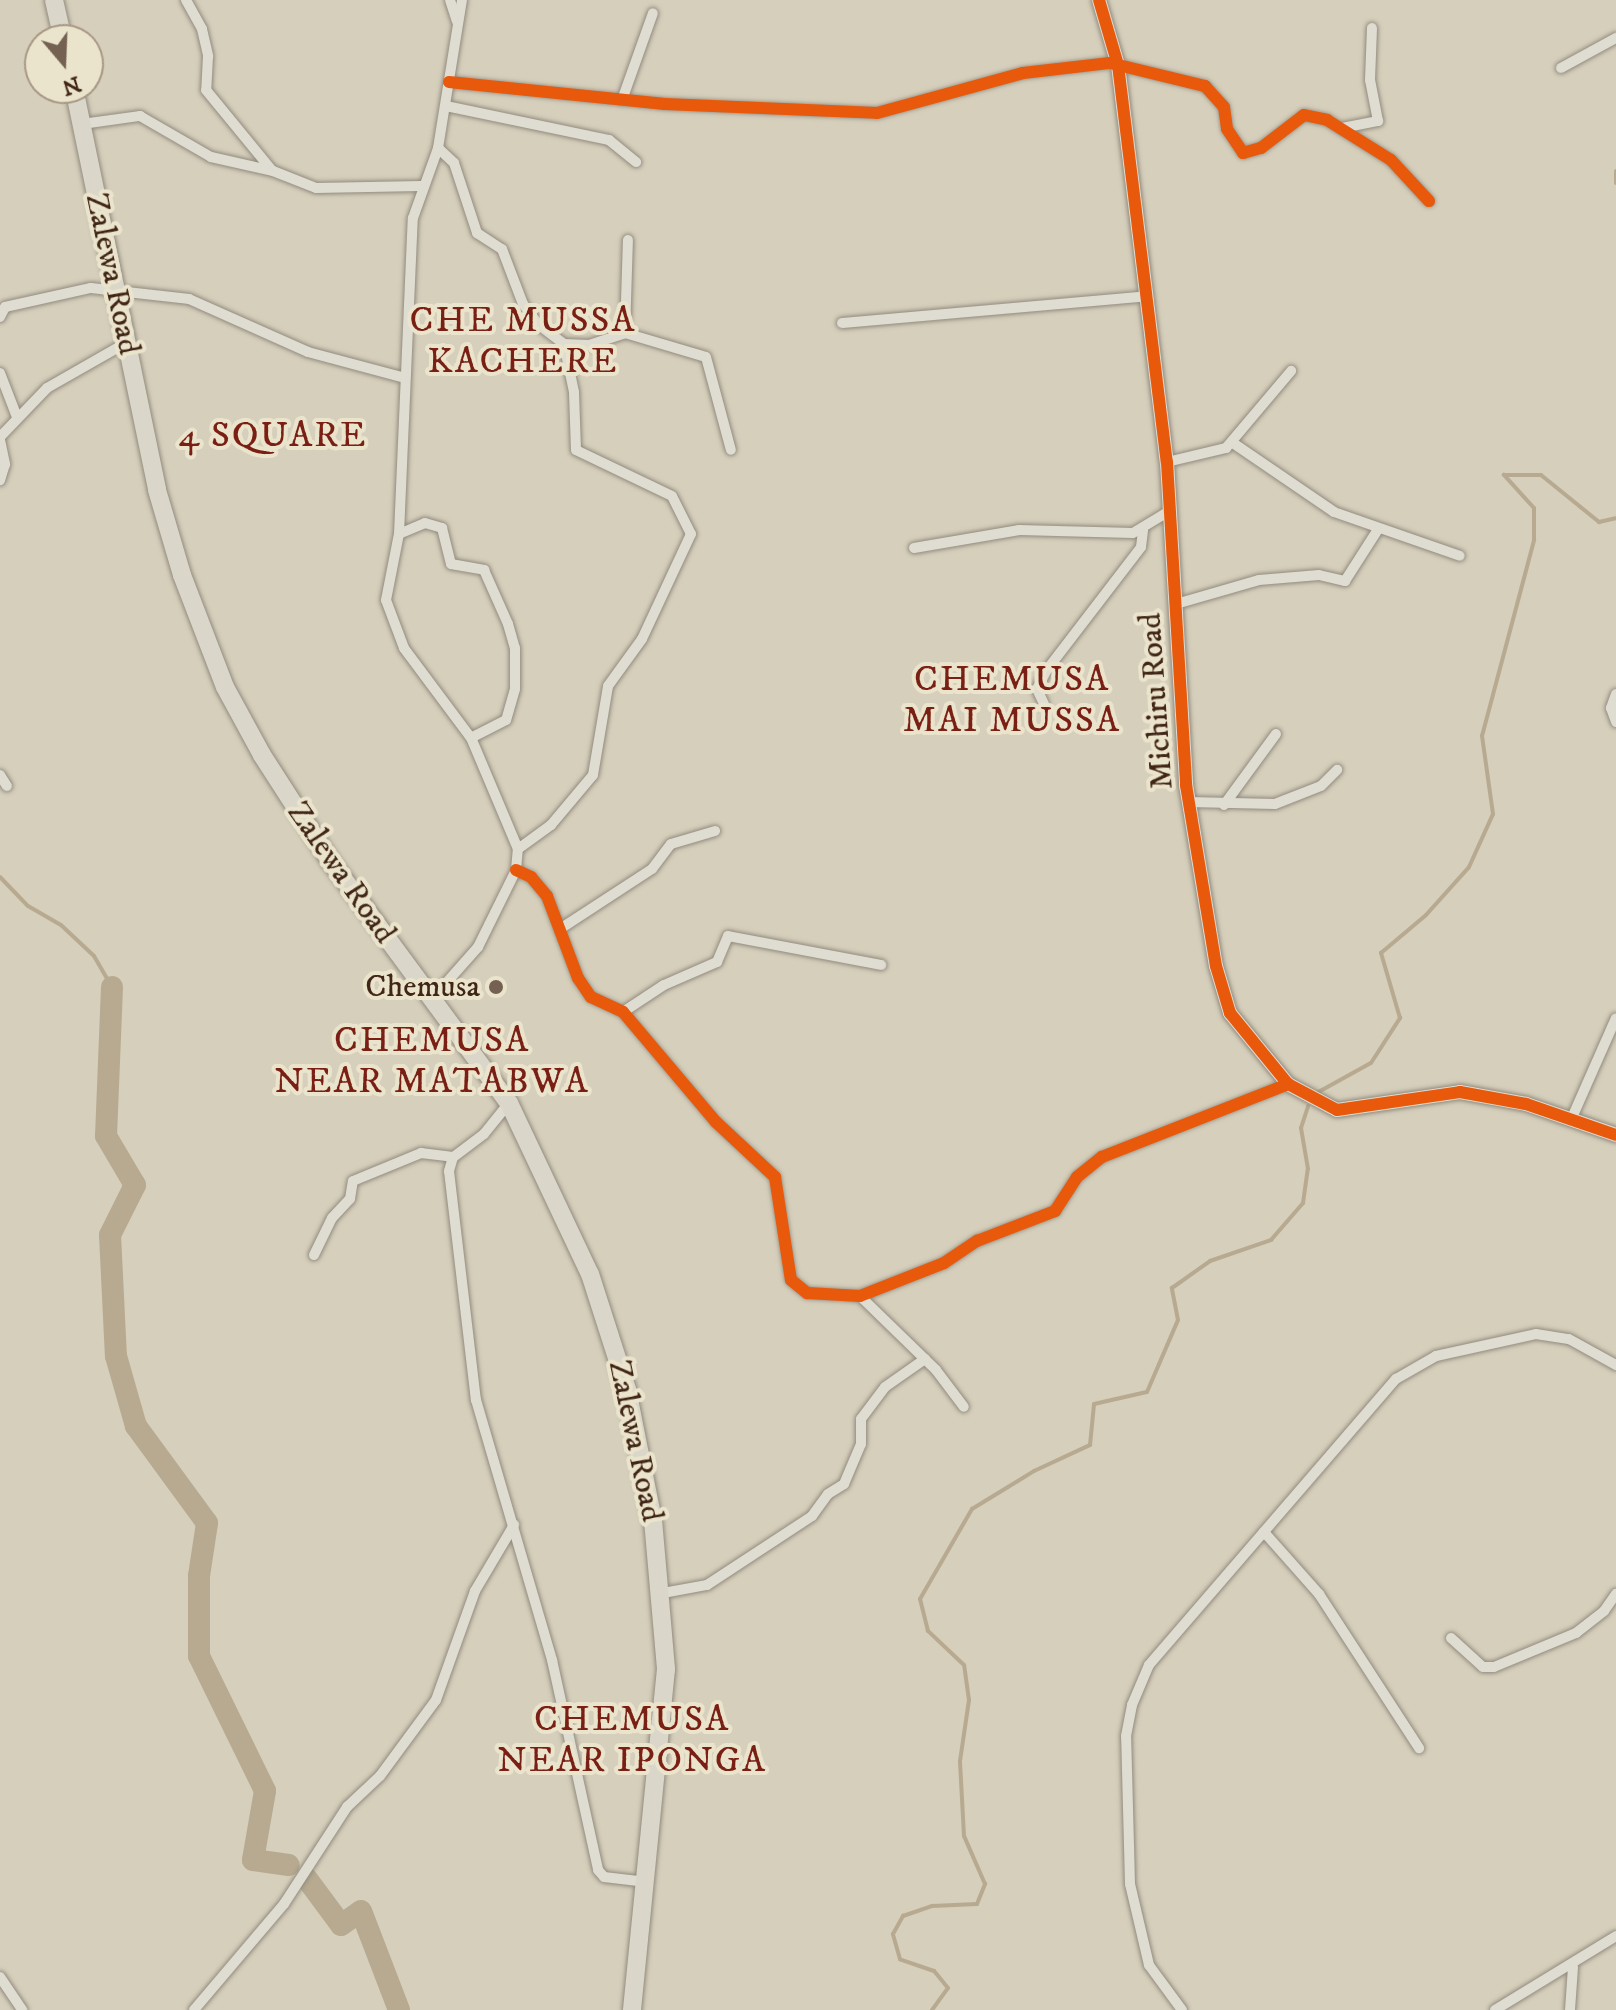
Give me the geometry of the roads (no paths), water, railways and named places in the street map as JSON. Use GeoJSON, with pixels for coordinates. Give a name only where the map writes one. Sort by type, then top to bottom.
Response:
{"type":"FeatureCollection","features":[{"type":"Feature","properties":{"kind":"highway"},"geometry":{"type":"LineString","coordinates":[[54,0],[59,24]]}},
{"type":"Feature","properties":{"kind":"highway","name":"Zalewa Road"},"geometry":{"type":"LineString","coordinates":[[78,104],[113,290],[169,529],[225,687],[299,815],[509,1103],[568,1221],[610,1331],[643,1450],[663,1593],[666,1669],[632,2010]]}},
{"type":"Feature","properties":{"kind":"street"},"geometry":{"type":"LineString","coordinates":[[186,0],[202,29],[208,56],[206,90],[273,171]]}},
{"type":"Feature","properties":{"kind":"street"},"geometry":{"type":"LineString","coordinates":[[450,0],[458,23]]}},
{"type":"Feature","properties":{"kind":"street"},"geometry":{"type":"LineString","coordinates":[[431,1000],[478,947],[516,870],[518,849],[471,738],[404,648],[389,619],[386,600],[399,534],[407,271],[421,186],[438,148],[462,0]]}},
{"type":"Feature","properties":{"kind":"street","name":"Michiru Road"},"geometry":{"type":"LineString","coordinates":[[1099,0],[1118,65],[1148,296],[1171,510],[1179,719],[1189,802],[1221,987],[1243,1034],[1288,1084],[1337,1110],[1447,1091],[1526,1104],[1616,1135]]}},
{"type":"Feature","properties":{"kind":"street"},"geometry":{"type":"LineString","coordinates":[[622,100],[653,13]]}},
{"type":"Feature","properties":{"kind":"street"},"geometry":{"type":"LineString","coordinates":[[1342,128],[1378,121],[1370,80],[1372,28]]}},
{"type":"Feature","properties":{"kind":"street"},"geometry":{"type":"LineString","coordinates":[[1561,68],[1616,38]]}},
{"type":"Feature","properties":{"kind":"street"},"geometry":{"type":"LineString","coordinates":[[449,82],[622,100],[877,113],[1023,73],[1093,62],[1118,65],[1205,86],[1224,107],[1227,129],[1243,153],[1261,148],[1304,115],[1316,115],[1391,160],[1429,201]]}},
{"type":"Feature","properties":{"kind":"street"},"geometry":{"type":"LineString","coordinates":[[446,106],[609,140],[636,162]]}},
{"type":"Feature","properties":{"kind":"street"},"geometry":{"type":"LineString","coordinates":[[82,124],[140,116],[211,157],[273,171],[316,188],[421,186]]}},
{"type":"Feature","properties":{"kind":"street"},"geometry":{"type":"LineString","coordinates":[[438,148],[454,163],[477,233],[502,249],[528,312],[564,344],[574,392],[576,450],[672,496],[691,534],[642,639],[608,686],[593,775],[551,825],[518,849]]}},
{"type":"Feature","properties":{"kind":"street"},"geometry":{"type":"LineString","coordinates":[[625,333],[628,240]]}},
{"type":"Feature","properties":{"kind":"street"},"geometry":{"type":"LineString","coordinates":[[0,317],[5,307],[91,288],[189,299],[308,352],[405,378]]}},
{"type":"Feature","properties":{"kind":"street"},"geometry":{"type":"LineString","coordinates":[[842,323],[1148,296]]}},
{"type":"Feature","properties":{"kind":"street"},"geometry":{"type":"LineString","coordinates":[[564,344],[589,345],[625,333],[706,357],[731,450]]}},
{"type":"Feature","properties":{"kind":"street"},"geometry":{"type":"LineString","coordinates":[[0,480],[5,464],[0,438],[17,417],[47,388],[126,343]]}},
{"type":"Feature","properties":{"kind":"street"},"geometry":{"type":"LineString","coordinates":[[1167,462],[1233,443],[1291,371]]}},
{"type":"Feature","properties":{"kind":"street"},"geometry":{"type":"LineString","coordinates":[[0,373],[17,417]]}},
{"type":"Feature","properties":{"kind":"street"},"geometry":{"type":"LineString","coordinates":[[1233,443],[1334,512],[1377,531],[1460,556]]}},
{"type":"Feature","properties":{"kind":"street"},"geometry":{"type":"LineString","coordinates":[[914,548],[1019,530],[1143,530],[1171,510]]}},
{"type":"Feature","properties":{"kind":"street"},"geometry":{"type":"LineString","coordinates":[[399,534],[425,523],[442,528],[451,564],[484,570],[508,624],[515,648],[515,689],[506,720],[471,738]]}},
{"type":"Feature","properties":{"kind":"street"},"geometry":{"type":"LineString","coordinates":[[1044,704],[1037,689],[1046,671],[1073,629],[1141,547],[1143,530]]}},
{"type":"Feature","properties":{"kind":"street"},"geometry":{"type":"LineString","coordinates":[[1176,604],[1259,580],[1319,575],[1345,581],[1377,531]]}},
{"type":"Feature","properties":{"kind":"street"},"geometry":{"type":"LineString","coordinates":[[1616,694],[1611,708],[1616,722]]}},
{"type":"Feature","properties":{"kind":"street"},"geometry":{"type":"LineString","coordinates":[[1224,805],[1276,734]]}},
{"type":"Feature","properties":{"kind":"street"},"geometry":{"type":"LineString","coordinates":[[1189,802],[1256,807],[1295,799],[1330,780],[1337,770]]}},
{"type":"Feature","properties":{"kind":"street"},"geometry":{"type":"LineString","coordinates":[[0,775],[7,786]]}},
{"type":"Feature","properties":{"kind":"street"},"geometry":{"type":"LineString","coordinates":[[560,929],[652,869],[671,844],[715,831]]}},
{"type":"Feature","properties":{"kind":"street"},"geometry":{"type":"LineString","coordinates":[[516,870],[531,877],[547,896],[586,990],[623,1012],[716,1122],[775,1177],[794,1286],[807,1293],[860,1296],[944,1263],[977,1241],[1047,1217],[1065,1202],[1083,1170],[1102,1157],[1288,1084]]}},
{"type":"Feature","properties":{"kind":"street"},"geometry":{"type":"LineString","coordinates":[[623,1012],[664,985],[717,962],[728,936],[881,965]]}},
{"type":"Feature","properties":{"kind":"street"},"geometry":{"type":"LineString","coordinates":[[1571,1120],[1616,1018]]}},
{"type":"Feature","properties":{"kind":"street"},"geometry":{"type":"LineString","coordinates":[[509,1103],[484,1134],[453,1157],[449,1171],[456,1255],[476,1400],[560,1694],[598,1870],[604,1877],[647,1882]]}},
{"type":"Feature","properties":{"kind":"street"},"geometry":{"type":"LineString","coordinates":[[314,1255],[332,1218],[349,1200],[353,1181],[421,1153],[453,1157]]}},
{"type":"Feature","properties":{"kind":"street"},"geometry":{"type":"LineString","coordinates":[[860,1296],[925,1359],[964,1407]]}},
{"type":"Feature","properties":{"kind":"street"},"geometry":{"type":"LineString","coordinates":[[1182,2010],[1149,1965],[1130,1884],[1126,1736],[1132,1705],[1149,1665],[1396,1379],[1436,1356],[1546,1334],[1569,1339],[1616,1365]]}},
{"type":"Feature","properties":{"kind":"street"},"geometry":{"type":"LineString","coordinates":[[663,1593],[707,1585],[812,1516],[828,1494],[844,1484],[861,1444],[861,1419],[885,1387],[925,1359]]}},
{"type":"Feature","properties":{"kind":"street"},"geometry":{"type":"LineString","coordinates":[[194,2010],[284,1904],[347,1807],[380,1776],[436,1700],[475,1591],[514,1525]]}},
{"type":"Feature","properties":{"kind":"street"},"geometry":{"type":"LineString","coordinates":[[1264,1532],[1319,1594],[1419,1748]]}},
{"type":"Feature","properties":{"kind":"street"},"geometry":{"type":"LineString","coordinates":[[1451,1638],[1483,1667],[1494,1667],[1576,1633],[1604,1611],[1616,1594]]}},
{"type":"Feature","properties":{"kind":"street"},"geometry":{"type":"LineString","coordinates":[[1495,2010],[1573,1967],[1616,1936]]}},
{"type":"Feature","properties":{"kind":"street"},"geometry":{"type":"LineString","coordinates":[[1570,2010],[1573,1967]]}},
{"type":"Feature","properties":{"kind":"street"},"geometry":{"type":"LineString","coordinates":[[0,1977],[22,2010]]}},
{"type":"Feature","properties":{"kind":"waterway"},"geometry":{"type":"LineString","coordinates":[[1616,171],[1616,183]]}},
{"type":"Feature","properties":{"kind":"waterway"},"geometry":{"type":"LineString","coordinates":[[1313,1095],[1371,1063],[1400,1018],[1381,953],[1426,915],[1469,867],[1493,814],[1482,736],[1534,540],[1534,508],[1504,475],[1541,475],[1599,522],[1616,518]]}},
{"type":"Feature","properties":{"kind":"waterway"},"geometry":{"type":"LineString","coordinates":[[0,877],[28,906],[61,925],[94,956],[112,987]]}},
{"type":"Feature","properties":{"kind":"waterway"},"geometry":{"type":"LineString","coordinates":[[112,987],[106,1136],[135,1185],[110,1235],[116,1356],[136,1426],[207,1523],[199,1576],[199,1656],[265,1791],[253,1860],[289,1865]]}},
{"type":"Feature","properties":{"kind":"waterway"},"geometry":{"type":"LineString","coordinates":[[932,2010],[948,1988],[934,1971],[900,1959],[893,1934],[903,1916],[932,1906],[977,1904],[985,1884],[964,1836],[960,1761],[969,1700],[964,1665],[928,1631],[920,1599],[972,1509],[1034,1471],[1090,1445],[1094,1404],[1147,1392],[1178,1320],[1172,1288],[1210,1261],[1271,1240],[1303,1203],[1308,1169],[1301,1128],[1308,1106]]}},
{"type":"Feature","properties":{"kind":"waterway"},"geometry":{"type":"LineString","coordinates":[[307,1879],[341,1925],[361,1911],[399,2010]]}},
{"type":"Feature","properties":{"kind":"place","name":"Chemusa"},"geometry":{"type":"Point","coordinates":[496,987]}},
{"type":"Feature","properties":{"kind":"district","name":"CHE MUSSA KACHERE"},"geometry":{"type":"Point","coordinates":[523,340]}},
{"type":"Feature","properties":{"kind":"district","name":"4 SQUARE"},"geometry":{"type":"Point","coordinates":[273,436]}},
{"type":"Feature","properties":{"kind":"district","name":"CHEMUSA MAI MUSSA"},"geometry":{"type":"Point","coordinates":[1012,700]}},
{"type":"Feature","properties":{"kind":"district","name":"CHEMUSA NEAR MATABWA"},"geometry":{"type":"Point","coordinates":[432,1060]}},
{"type":"Feature","properties":{"kind":"district","name":"CHEMUSA NEAR IPONGA"},"geometry":{"type":"Point","coordinates":[632,1740]}}]}
